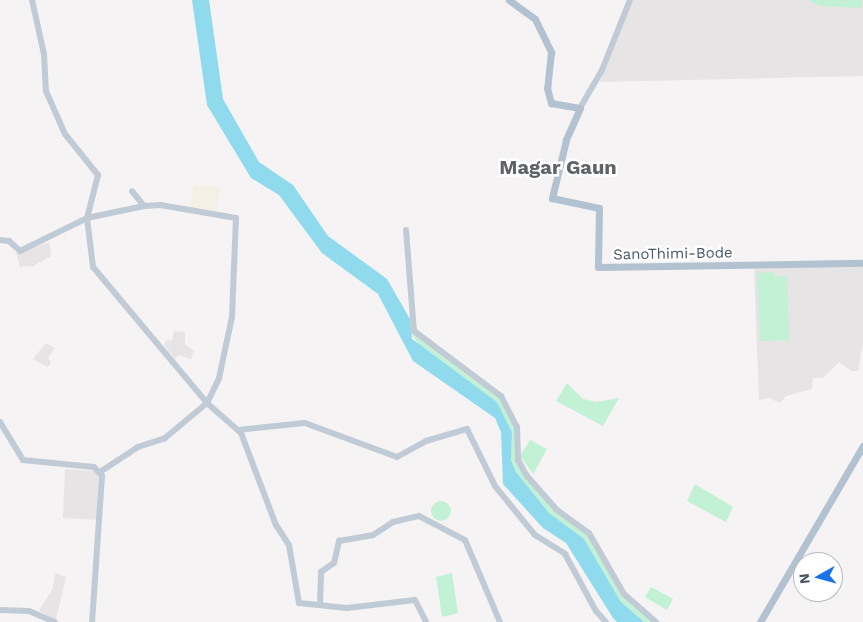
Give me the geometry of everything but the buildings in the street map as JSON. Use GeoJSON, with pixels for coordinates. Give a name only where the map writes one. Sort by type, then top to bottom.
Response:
{"type":"FeatureCollection","features":[{"type":"Feature","properties":{"kind":"main road"},"geometry":{"type":"LineString","coordinates":[[509,0],[535,19],[551,52],[547,88],[551,102],[580,108]]}},
{"type":"Feature","properties":{"kind":"main road","name":"SanoThimi-Bode"},"geometry":{"type":"LineString","coordinates":[[580,108],[566,140],[552,198],[599,208],[596,259],[600,268],[863,263]]}},
{"type":"Feature","properties":{"kind":"main road"},"geometry":{"type":"LineString","coordinates":[[760,622],[863,446]]}},
{"type":"Feature","properties":{"kind":"street"},"geometry":{"type":"LineString","coordinates":[[32,0],[44,54],[46,91],[62,129],[98,175],[87,218],[89,248],[98,275],[154,336],[207,403],[238,430],[262,482],[276,525],[289,545],[299,602],[347,608],[415,600],[426,622]]}},
{"type":"Feature","properties":{"kind":"street"},"geometry":{"type":"LineString","coordinates":[[580,108],[602,70],[630,0]]}},
{"type":"Feature","properties":{"kind":"street"},"geometry":{"type":"LineString","coordinates":[[132,190],[144,206]]}},
{"type":"Feature","properties":{"kind":"street"},"geometry":{"type":"LineString","coordinates":[[0,240],[9,241],[20,251],[56,234],[60,228],[69,227],[87,218],[160,204],[236,218],[232,317],[218,383],[207,403],[165,438],[138,447],[100,472]]}},
{"type":"Feature","properties":{"kind":"street"},"geometry":{"type":"LineString","coordinates":[[406,230],[414,331],[501,396],[517,426],[518,460],[527,476],[557,510],[589,533],[624,594],[656,622]]}},
{"type":"Feature","properties":{"kind":"street"},"geometry":{"type":"LineString","coordinates":[[0,422],[23,460],[94,467],[100,472]]}},
{"type":"Feature","properties":{"kind":"street"},"geometry":{"type":"LineString","coordinates":[[238,430],[305,422],[397,458],[426,441],[467,429],[495,486],[535,535],[565,554],[596,611],[606,622]]}},
{"type":"Feature","properties":{"kind":"street"},"geometry":{"type":"LineString","coordinates":[[92,622],[100,472]]}},
{"type":"Feature","properties":{"kind":"street"},"geometry":{"type":"LineString","coordinates":[[320,604],[321,572],[334,563],[341,539],[373,535],[393,522],[419,516],[465,540],[500,622]]}},
{"type":"Feature","properties":{"kind":"street"},"geometry":{"type":"LineString","coordinates":[[0,610],[29,611],[55,622]]}},
{"type":"Feature","properties":{"kind":"shaded area"},"geometry":{"type":"Polygon","coordinates":[[[633,0],[863,0],[863,76],[600,82],[633,0]]]}},
{"type":"Feature","properties":{"kind":"shaded area"},"geometry":{"type":"Polygon","coordinates":[[[49,242],[51,256],[33,266],[20,267],[16,253],[49,242]]]}},
{"type":"Feature","properties":{"kind":"shaded area"},"geometry":{"type":"Polygon","coordinates":[[[863,265],[863,342],[858,371],[851,371],[839,362],[823,378],[813,378],[812,389],[786,396],[780,403],[769,398],[759,400],[754,269],[863,265]]]}},
{"type":"Feature","properties":{"kind":"shaded area"},"geometry":{"type":"Polygon","coordinates":[[[174,331],[185,332],[185,344],[194,351],[191,359],[179,355],[175,359],[164,345],[167,340],[172,341],[174,331]]]}},
{"type":"Feature","properties":{"kind":"shaded area"},"geometry":{"type":"Polygon","coordinates":[[[46,343],[55,348],[48,358],[51,362],[48,367],[33,359],[46,343]]]}},
{"type":"Feature","properties":{"kind":"shaded area"},"geometry":{"type":"Polygon","coordinates":[[[65,469],[94,471],[98,475],[97,520],[63,518],[65,469]]]}},
{"type":"Feature","properties":{"kind":"shaded area"},"geometry":{"type":"Polygon","coordinates":[[[55,573],[66,577],[56,620],[39,611],[53,588],[55,573]]]}},
{"type":"Feature","properties":{"kind":"green space"},"geometry":{"type":"Polygon","coordinates":[[[808,0],[862,0],[862,8],[820,6],[808,0]]]}},
{"type":"Feature","properties":{"kind":"green space"},"geometry":{"type":"Polygon","coordinates":[[[774,272],[774,276],[787,276],[789,340],[760,341],[757,273],[774,272]]]}},
{"type":"Feature","properties":{"kind":"green space"},"geometry":{"type":"Polygon","coordinates":[[[410,331],[499,398],[515,427],[522,473],[587,535],[620,593],[652,622],[644,622],[621,602],[584,539],[549,513],[516,472],[511,460],[512,432],[497,402],[418,344],[410,331]]]}},
{"type":"Feature","properties":{"kind":"green space"},"geometry":{"type":"Polygon","coordinates":[[[567,383],[583,399],[597,402],[619,398],[603,426],[556,401],[567,383]]]}},
{"type":"Feature","properties":{"kind":"green space"},"geometry":{"type":"Polygon","coordinates":[[[530,440],[547,449],[533,474],[520,456],[530,440]]]}},
{"type":"Feature","properties":{"kind":"green space"},"geometry":{"type":"Polygon","coordinates":[[[695,484],[733,507],[726,522],[687,501],[695,484]]]}},
{"type":"Feature","properties":{"kind":"green space"},"geometry":{"type":"Polygon","coordinates":[[[441,501],[448,504],[451,511],[448,518],[441,521],[434,518],[431,511],[434,504],[441,501]]]}},
{"type":"Feature","properties":{"kind":"green space"},"geometry":{"type":"Polygon","coordinates":[[[452,573],[458,613],[442,617],[436,577],[452,573]]]}},
{"type":"Feature","properties":{"kind":"green space"},"geometry":{"type":"Polygon","coordinates":[[[651,587],[673,599],[667,610],[645,597],[651,587]]]}},
{"type":"Feature","properties":{"kind":"sand"},"geometry":{"type":"Polygon","coordinates":[[[193,185],[220,187],[217,213],[191,208],[193,185]]]}},
{"type":"Feature","properties":{"kind":"water"},"geometry":{"type":"Polygon","coordinates":[[[192,0],[209,0],[223,99],[259,162],[293,185],[328,236],[387,279],[410,319],[412,339],[497,402],[512,432],[511,460],[516,472],[549,513],[584,539],[621,602],[644,622],[617,622],[566,543],[543,528],[503,484],[501,432],[495,418],[413,361],[378,294],[322,253],[279,195],[251,178],[207,105],[192,0]]]}},
{"type":"Feature","properties":{"kind":"district","name":"Magar Gaun"},"geometry":{"type":"Point","coordinates":[558,167]}}]}
